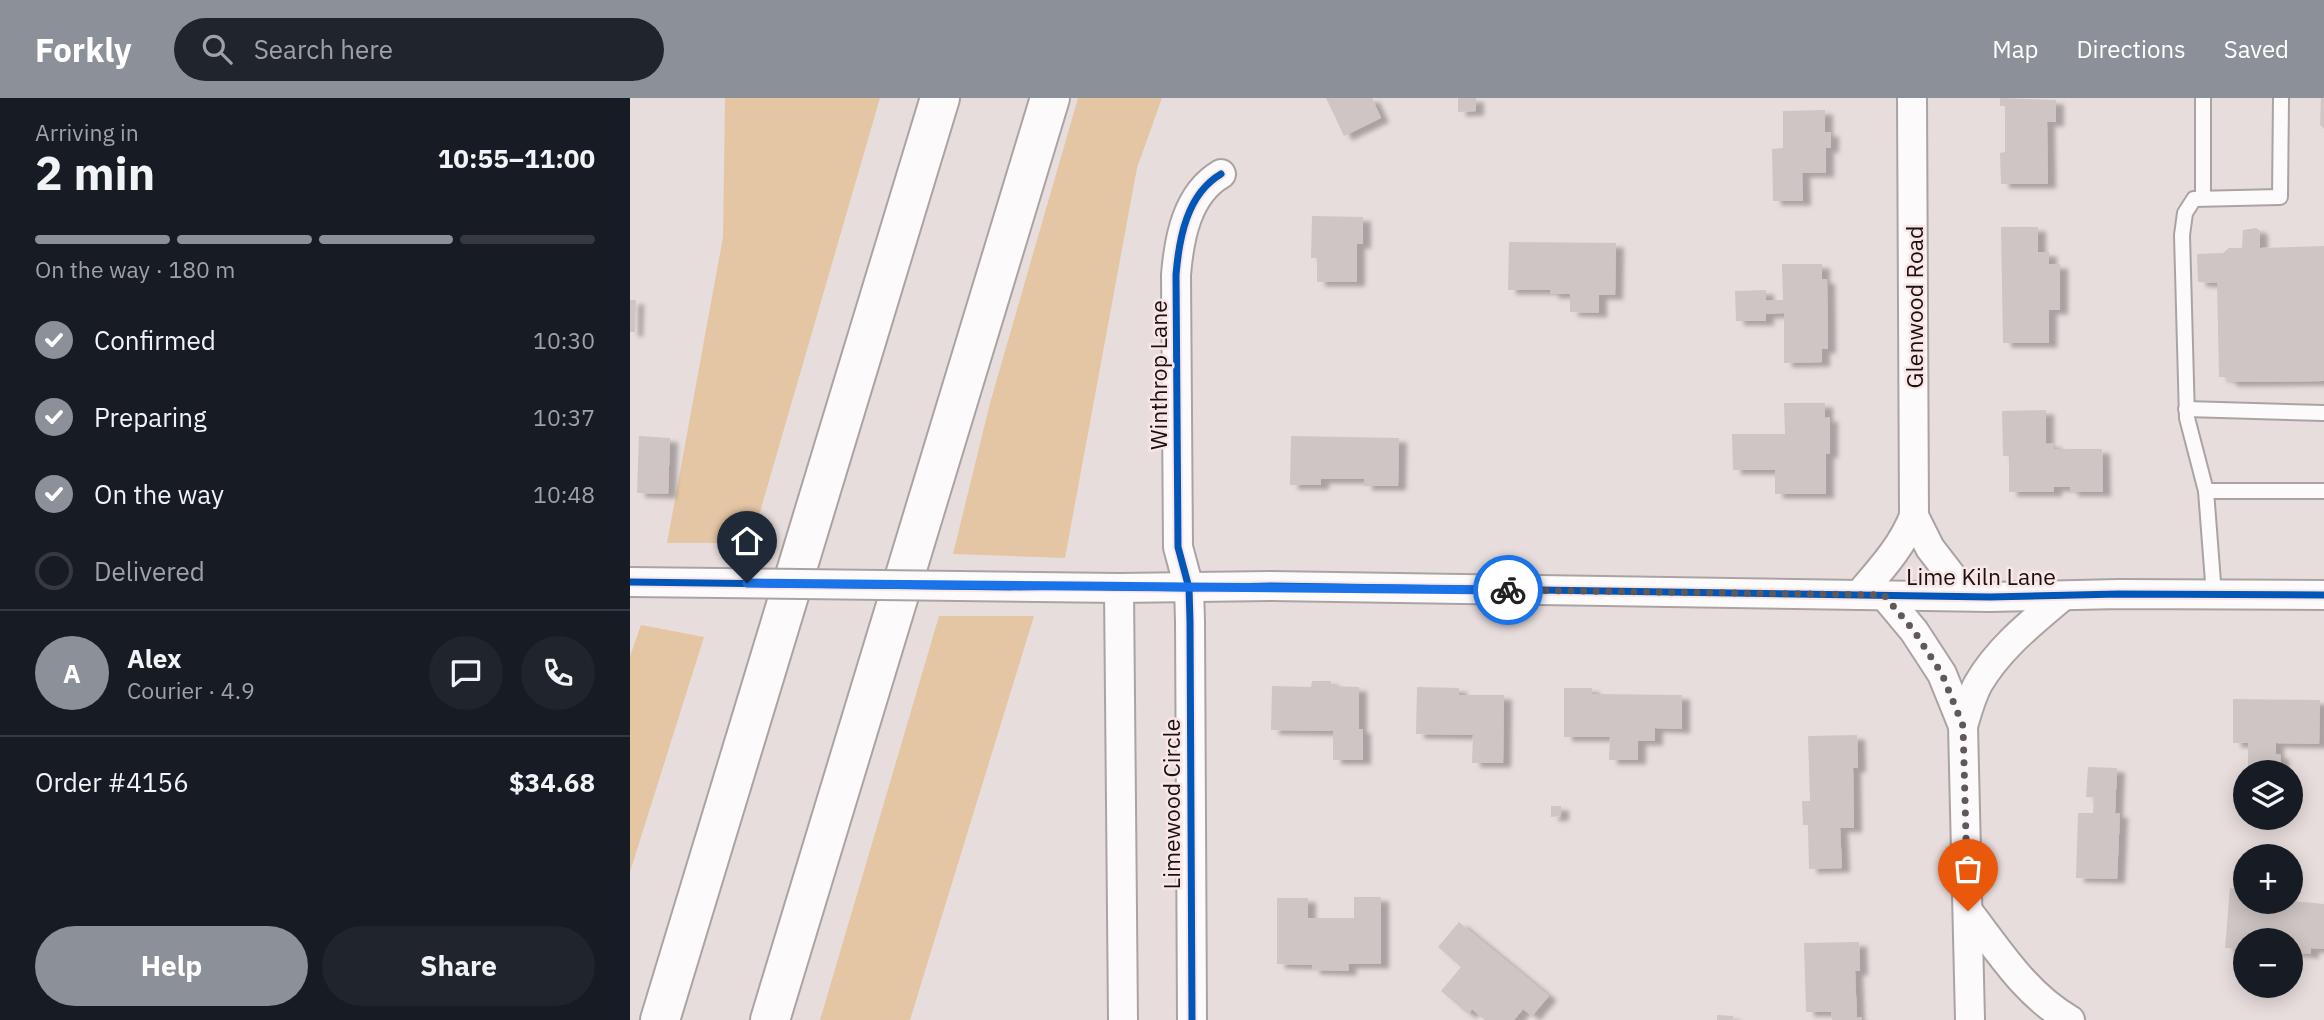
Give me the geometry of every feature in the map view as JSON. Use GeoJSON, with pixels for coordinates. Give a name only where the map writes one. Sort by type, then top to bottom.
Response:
{"type":"FeatureCollection","features":[{"type":"Feature","properties":{"kind":"highway"},"geometry":{"type":"LineString","coordinates":[[660,1020],[940,98]]}},
{"type":"Feature","properties":{"kind":"highway"},"geometry":{"type":"LineString","coordinates":[[770,1020],[1050,98]]}},
{"type":"Feature","properties":{"kind":"street","name":"Glenwood Road"},"geometry":{"type":"LineString","coordinates":[[1872,595],[1914,516],[1912,98]]}},
{"type":"Feature","properties":{"kind":"street","name":"Winthrop Lane"},"geometry":{"type":"LineString","coordinates":[[1189,588],[1178,547],[1178,251],[1197,194],[1220,174]]}},
{"type":"Feature","properties":{"kind":"street","name":"Glenwood Road"},"geometry":{"type":"LineString","coordinates":[[1914,516],[1930,548],[1966,596]]}},
{"type":"Feature","properties":{"kind":"street","name":"Lime Kiln Lane"},"geometry":{"type":"LineString","coordinates":[[630,582],[1119,588],[1271,586],[1966,596],[2324,595]]}},
{"type":"Feature","properties":{"kind":"street"},"geometry":{"type":"LineString","coordinates":[[1119,588],[1123,1020]]}},
{"type":"Feature","properties":{"kind":"street","name":"Limewood Circle"},"geometry":{"type":"LineString","coordinates":[[1189,588],[1192,1020]]}},
{"type":"Feature","properties":{"kind":"street"},"geometry":{"type":"LineString","coordinates":[[1872,595],[1914,631],[1942,674],[1963,726],[1970,1020]]}},
{"type":"Feature","properties":{"kind":"street"},"geometry":{"type":"LineString","coordinates":[[1963,726],[1977,687],[1992,665],[2014,638],[2063,596]]}},
{"type":"Feature","properties":{"kind":"street"},"geometry":{"type":"LineString","coordinates":[[1968,911],[2028,988],[2070,1020]]}},
{"type":"Feature","properties":{"kind":"lane"},"geometry":{"type":"LineString","coordinates":[[2203,98],[2203,198]]}},
{"type":"Feature","properties":{"kind":"lane"},"geometry":{"type":"LineString","coordinates":[[2214,595],[2206,491],[2186,409],[2182,235],[2185,213],[2194,199],[2280,197],[2281,98]]}},
{"type":"Feature","properties":{"kind":"lane"},"geometry":{"type":"LineString","coordinates":[[2186,409],[2324,413]]}},
{"type":"Feature","properties":{"kind":"lane"},"geometry":{"type":"LineString","coordinates":[[2206,491],[2324,491]]}},
{"type":"Feature","properties":{"kind":"shaded area"},"geometry":{"type":"Polygon","coordinates":[[[725,98],[880,98],[751,543],[667,543],[723,237],[725,98]]]}},
{"type":"Feature","properties":{"kind":"shaded area"},"geometry":{"type":"Polygon","coordinates":[[[1078,98],[1162,98],[1137,168],[1065,558],[953,554],[990,403],[1078,98]]]}},
{"type":"Feature","properties":{"kind":"shaded area"},"geometry":{"type":"Polygon","coordinates":[[[939,616],[1034,616],[910,1020],[820,1020],[939,616]]]}},
{"type":"Feature","properties":{"kind":"shaded area"},"geometry":{"type":"Polygon","coordinates":[[[641,625],[704,637],[630,872],[630,656],[641,625]]]}},
{"type":"Feature","properties":{"kind":"building"},"geometry":{"type":"Polygon","coordinates":[[[1326,98],[1372,98],[1381,118],[1344,136],[1326,98]]]}},
{"type":"Feature","properties":{"kind":"building"},"geometry":{"type":"Polygon","coordinates":[[[1458,98],[1476,98],[1476,111],[1458,112],[1458,98]]]}},
{"type":"Feature","properties":{"kind":"building"},"geometry":{"type":"Polygon","coordinates":[[[2000,98],[2056,100],[2056,122],[2047,122],[2048,184],[2001,184],[2000,153],[2005,152],[2005,106],[2000,106],[2000,98]]]}},
{"type":"Feature","properties":{"kind":"building"},"geometry":{"type":"Polygon","coordinates":[[[2321,98],[2324,98],[2324,129],[2320,125],[2321,98]]]}},
{"type":"Feature","properties":{"kind":"building"},"geometry":{"type":"Polygon","coordinates":[[[1825,110],[1825,132],[1831,132],[1831,148],[1826,148],[1826,173],[1802,173],[1803,201],[1773,201],[1772,149],[1783,148],[1783,111],[1825,110]]]}},
{"type":"Feature","properties":{"kind":"building"},"geometry":{"type":"Polygon","coordinates":[[[1312,216],[1363,217],[1363,244],[1357,244],[1357,282],[1317,282],[1317,258],[1311,258],[1312,216]]]}},
{"type":"Feature","properties":{"kind":"building"},"geometry":{"type":"Polygon","coordinates":[[[2001,227],[2038,227],[2038,252],[2049,252],[2049,264],[2060,264],[2060,310],[2049,310],[2049,343],[2003,343],[2001,227]]]}},
{"type":"Feature","properties":{"kind":"building"},"geometry":{"type":"Polygon","coordinates":[[[2256,228],[2260,231],[2260,248],[2324,246],[2324,381],[2231,382],[2225,377],[2219,377],[2217,283],[2198,282],[2197,254],[2223,253],[2229,248],[2242,248],[2243,230],[2256,228]]]}},
{"type":"Feature","properties":{"kind":"building"},"geometry":{"type":"Polygon","coordinates":[[[1509,242],[1616,243],[1615,295],[1599,295],[1599,313],[1570,312],[1570,294],[1550,294],[1551,290],[1508,290],[1509,242]]]}},
{"type":"Feature","properties":{"kind":"building"},"geometry":{"type":"Polygon","coordinates":[[[1782,264],[1822,264],[1822,279],[1827,279],[1828,349],[1822,349],[1822,362],[1784,363],[1784,313],[1766,314],[1766,321],[1736,321],[1735,291],[1766,290],[1766,300],[1783,300],[1782,264]]]}},
{"type":"Feature","properties":{"kind":"building"},"geometry":{"type":"Polygon","coordinates":[[[630,300],[636,300],[635,332],[630,332],[630,300]]]}},
{"type":"Feature","properties":{"kind":"building"},"geometry":{"type":"Polygon","coordinates":[[[1784,403],[1825,403],[1825,418],[1830,417],[1826,494],[1775,494],[1775,470],[1733,470],[1732,434],[1785,434],[1784,403]]]}},
{"type":"Feature","properties":{"kind":"building"},"geometry":{"type":"Polygon","coordinates":[[[2046,410],[2046,444],[2054,443],[2054,449],[2102,449],[2103,492],[2070,492],[2070,487],[2054,487],[2054,492],[2009,492],[2009,456],[2003,456],[2002,411],[2046,410]]]}},
{"type":"Feature","properties":{"kind":"building"},"geometry":{"type":"Polygon","coordinates":[[[639,436],[670,438],[668,494],[637,493],[639,436]]]}},
{"type":"Feature","properties":{"kind":"building"},"geometry":{"type":"Polygon","coordinates":[[[1291,436],[1399,438],[1398,486],[1364,486],[1364,479],[1321,479],[1321,485],[1290,485],[1291,436]]]}},
{"type":"Feature","properties":{"kind":"building"},"geometry":{"type":"Polygon","coordinates":[[[1312,681],[1331,681],[1331,686],[1359,687],[1359,729],[1363,729],[1363,760],[1333,760],[1333,731],[1271,730],[1272,686],[1311,687],[1312,681]]]}},
{"type":"Feature","properties":{"kind":"building"},"geometry":{"type":"Polygon","coordinates":[[[1417,687],[1459,688],[1459,695],[1504,695],[1503,763],[1472,763],[1473,735],[1416,734],[1417,687]]]}},
{"type":"Feature","properties":{"kind":"building"},"geometry":{"type":"Polygon","coordinates":[[[1564,688],[1592,688],[1592,694],[1682,695],[1682,729],[1655,728],[1655,741],[1638,741],[1638,760],[1609,760],[1610,737],[1564,737],[1564,688]]]}},
{"type":"Feature","properties":{"kind":"building"},"geometry":{"type":"Polygon","coordinates":[[[2233,699],[2320,700],[2319,744],[2276,743],[2276,754],[2281,755],[2281,760],[2248,760],[2248,743],[2233,743],[2233,699]]]}},
{"type":"Feature","properties":{"kind":"building"},"geometry":{"type":"Polygon","coordinates":[[[1857,735],[1858,768],[1853,768],[1854,828],[1840,828],[1842,868],[1809,869],[1808,825],[1803,825],[1802,801],[1810,801],[1808,736],[1857,735]]]}},
{"type":"Feature","properties":{"kind":"building"},"geometry":{"type":"Polygon","coordinates":[[[2088,767],[2117,768],[2115,813],[2120,813],[2117,879],[2076,878],[2078,813],[2093,813],[2094,797],[2086,797],[2088,767]]]}},
{"type":"Feature","properties":{"kind":"building"},"geometry":{"type":"Polygon","coordinates":[[[1551,806],[1561,806],[1561,816],[1551,817],[1551,806]]]}},
{"type":"Feature","properties":{"kind":"building"},"geometry":{"type":"Polygon","coordinates":[[[2230,888],[2233,888],[2233,914],[2303,914],[2303,902],[2324,904],[2324,949],[2311,948],[2311,954],[2303,953],[2303,928],[2233,928],[2233,948],[2225,948],[2230,888]]]}},
{"type":"Feature","properties":{"kind":"building"},"geometry":{"type":"Polygon","coordinates":[[[1354,897],[1381,897],[1381,964],[1348,964],[1349,971],[1312,970],[1312,965],[1277,964],[1277,898],[1308,898],[1308,918],[1354,918],[1354,897]]]}},
{"type":"Feature","properties":{"kind":"building"},"geometry":{"type":"Polygon","coordinates":[[[1459,922],[1549,996],[1532,1016],[1523,1009],[1514,1020],[1485,1020],[1472,1009],[1468,1014],[1441,991],[1461,967],[1438,947],[1459,922]]]}},
{"type":"Feature","properties":{"kind":"building"},"geometry":{"type":"Polygon","coordinates":[[[1859,942],[1860,971],[1855,971],[1857,1018],[1862,1017],[1862,1020],[1832,1020],[1831,1012],[1806,1012],[1804,943],[1859,942]]]}},
{"type":"Feature","properties":{"kind":"building"},"geometry":{"type":"Polygon","coordinates":[[[1717,1015],[1733,1016],[1732,1020],[1717,1020],[1717,1015]]]}},
{"type":"Feature","properties":{"kind":"cycle path"},"geometry":{"type":"LineString","coordinates":[[1192,1020],[1190,621],[1189,588],[1178,547],[1176,275],[1187,218],[1200,193],[1221,174]]}},
{"type":"Feature","properties":{"kind":"cycle path"},"geometry":{"type":"LineString","coordinates":[[630,582],[1010,587],[1271,586],[1990,597],[2119,594],[2324,595]]}},
{"type":"Feature","properties":{"kind":"way so far"},"geometry":{"type":"LineString","coordinates":[[1508,590],[1884,595],[1914,631],[1942,674],[1963,726],[1968,911]]}},
{"type":"Feature","properties":{"kind":"route"},"geometry":{"type":"LineString","coordinates":[[747,583],[1508,590]]}}]}
